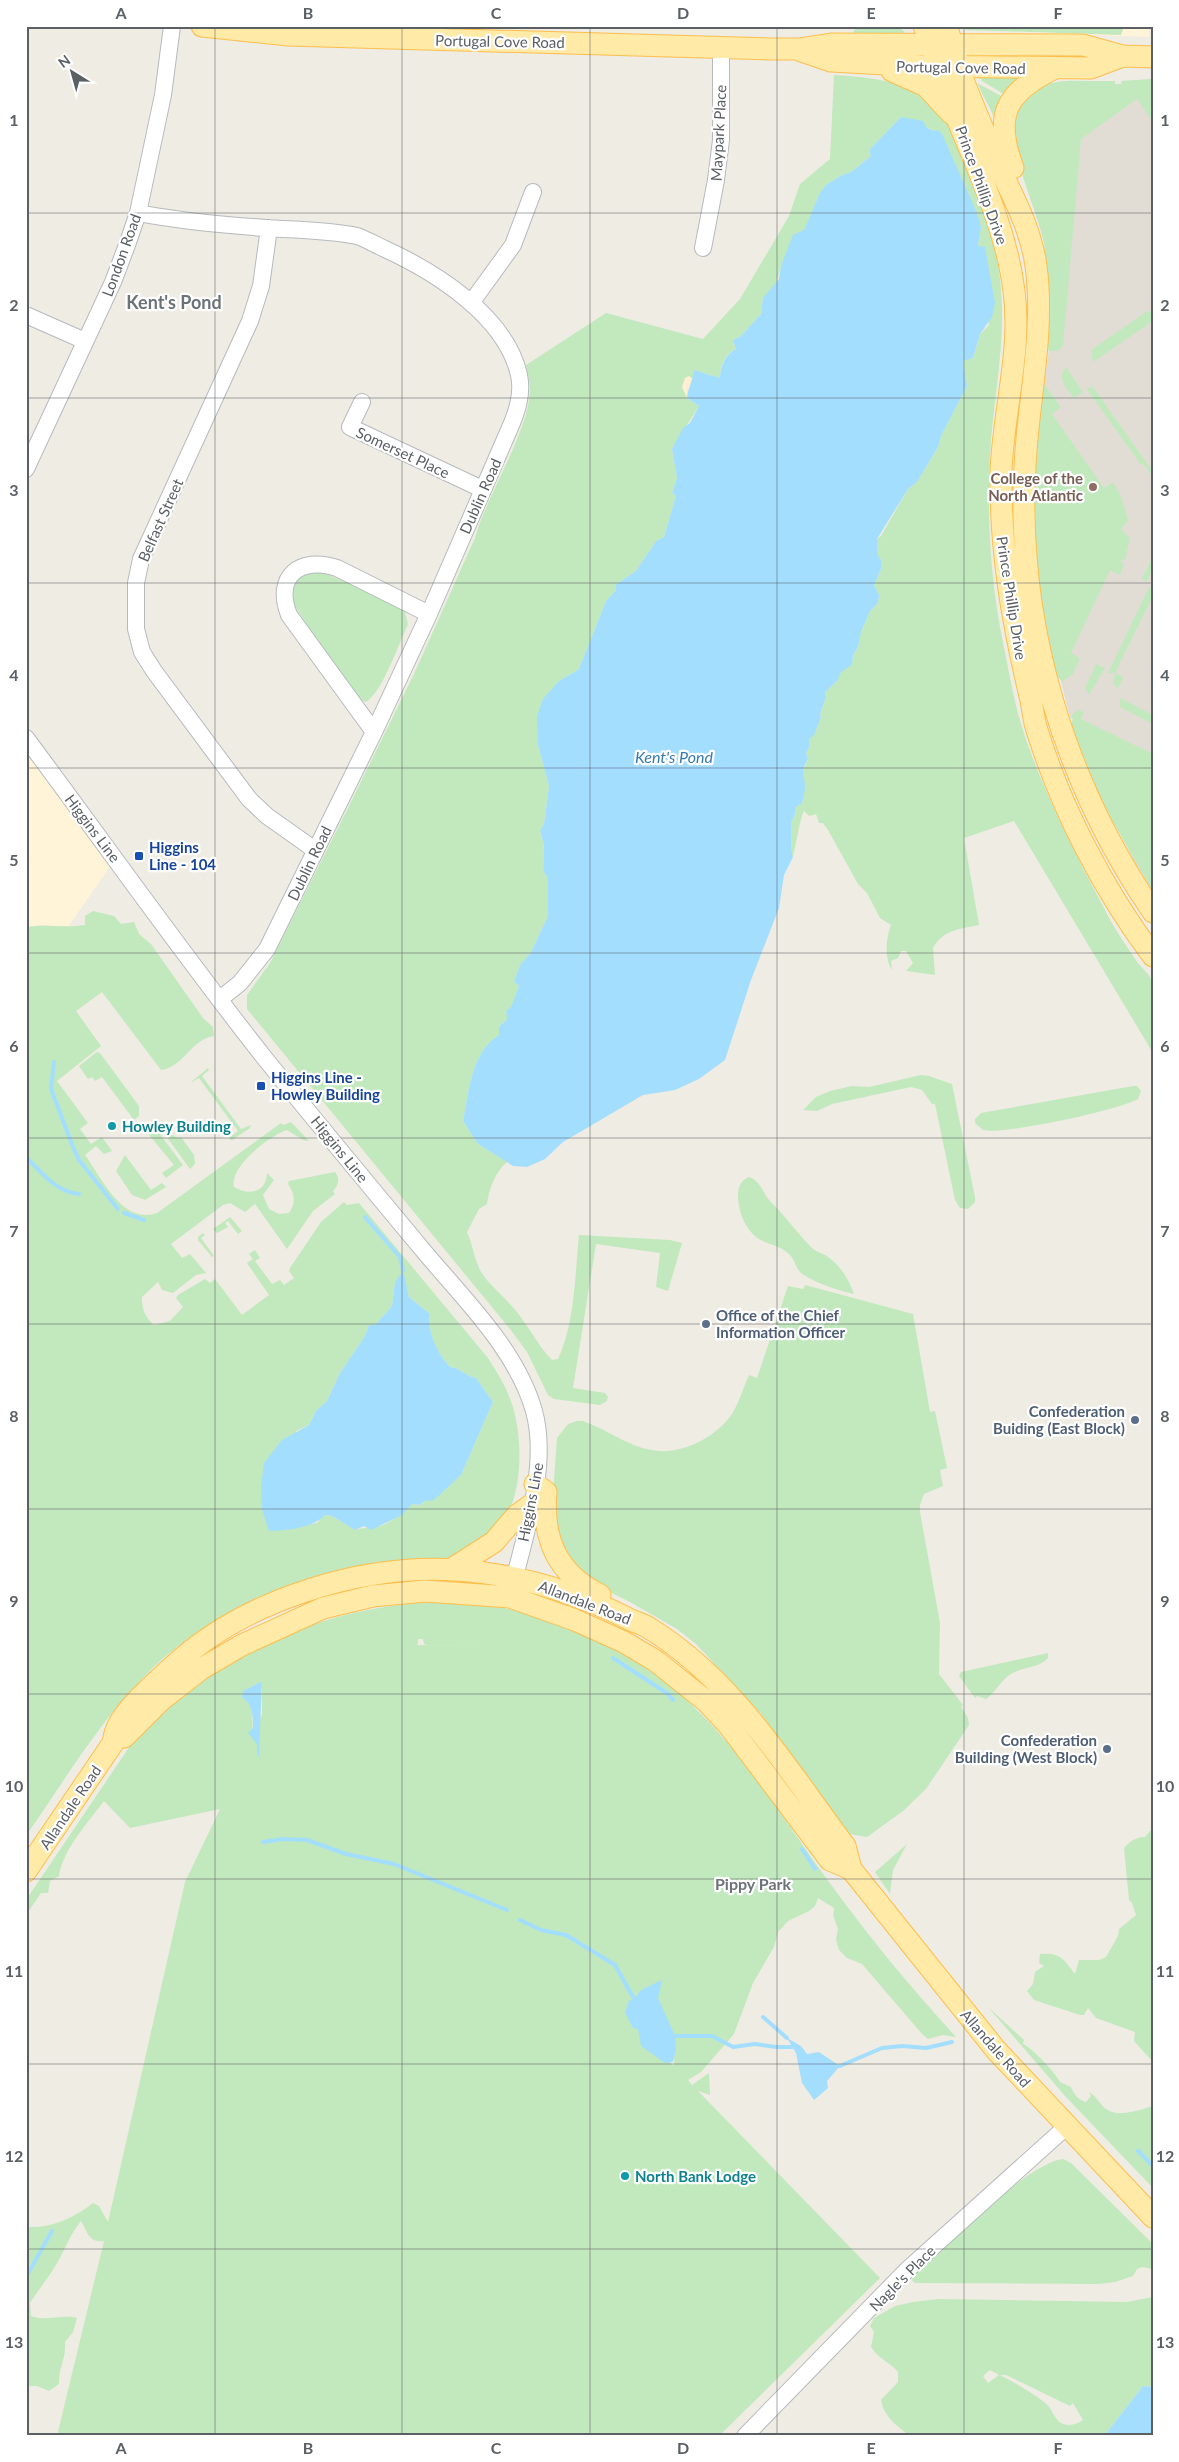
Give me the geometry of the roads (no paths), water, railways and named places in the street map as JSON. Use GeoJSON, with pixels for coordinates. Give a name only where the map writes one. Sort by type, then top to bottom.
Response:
{"type":"FeatureCollection","features":[{"type":"Feature","properties":{"kind":"main road","name":"Portugal Cove Road"},"geometry":{"type":"LineString","coordinates":[[202,26],[288,35],[799,49],[927,35],[949,35],[1084,45],[1123,56],[1153,57]]}},
{"type":"Feature","properties":{"kind":"main road"},"geometry":{"type":"LineString","coordinates":[[831,44],[848,26]]}},
{"type":"Feature","properties":{"kind":"main road","name":"Prince Phillip Drive"},"geometry":{"type":"LineString","coordinates":[[927,35],[949,67],[991,148],[1026,227],[1036,266],[1038,310],[1025,468],[1024,524],[1041,663],[1062,733],[1082,784],[1126,870],[1153,912]]}},
{"type":"Feature","properties":{"kind":"main road","name":"Prince Phillip Drive"},"geometry":{"type":"LineString","coordinates":[[949,35],[949,67],[960,123],[1002,233],[1015,293],[1014,359],[1002,455],[1002,544],[1021,661],[1036,726],[1056,782],[1081,837],[1122,913],[1153,956]]}},
{"type":"Feature","properties":{"kind":"main road","name":"Portugal Cove Road"},"geometry":{"type":"LineString","coordinates":[[799,49],[831,61],[873,65],[949,67],[1091,68],[1123,56]]}},
{"type":"Feature","properties":{"kind":"main road"},"geometry":{"type":"LineString","coordinates":[[873,65],[904,75],[926,86],[960,123]]}},
{"type":"Feature","properties":{"kind":"main road"},"geometry":{"type":"LineString","coordinates":[[1026,227],[1030,211],[1003,137],[1004,116],[1018,92],[1038,76],[1053,69]]}},
{"type":"Feature","properties":{"kind":"main road"},"geometry":{"type":"LineString","coordinates":[[535,1484],[546,1492],[545,1522],[549,1540],[558,1559],[568,1572],[588,1590],[639,1615],[642,1624]]}},
{"type":"Feature","properties":{"kind":"main road"},"geometry":{"type":"LineString","coordinates":[[450,1570],[494,1542],[517,1515],[531,1505]]}},
{"type":"Feature","properties":{"kind":"main road","name":"Allandale Road"},"geometry":{"type":"LineString","coordinates":[[26,1871],[113,1743],[118,1725],[158,1681],[195,1648],[242,1618],[288,1598],[357,1578],[415,1571],[450,1570],[512,1588],[561,1614],[601,1631],[656,1661],[706,1701],[730,1727],[830,1860],[851,1869]]}},
{"type":"Feature","properties":{"kind":"main road","name":"Allandale Road"},"geometry":{"type":"LineString","coordinates":[[113,1743],[128,1735],[167,1695],[216,1659],[254,1638],[323,1608],[373,1596],[425,1591],[512,1588],[577,1596],[631,1621],[642,1624],[690,1656],[746,1712],[845,1846],[851,1869],[978,2029],[1066,2127],[1153,2217]]}},
{"type":"Feature","properties":{"kind":"street","name":"London Road"},"geometry":{"type":"LineString","coordinates":[[26,469],[113,282],[138,213],[163,95],[172,26]]}},
{"type":"Feature","properties":{"kind":"street","name":"Maypark Place"},"geometry":{"type":"LineString","coordinates":[[703,248],[716,180],[721,140],[721,48]]}},
{"type":"Feature","properties":{"kind":"street"},"geometry":{"type":"LineString","coordinates":[[471,303],[500,267],[513,246],[533,192]]}},
{"type":"Feature","properties":{"kind":"street","name":"Dublin Road"},"geometry":{"type":"LineString","coordinates":[[138,213],[226,225],[303,229],[358,237],[413,261],[471,303],[509,346],[519,375],[518,407],[429,614],[374,732],[267,949],[248,975],[220,999]]}},
{"type":"Feature","properties":{"kind":"street","name":"Belfast Street"},"geometry":{"type":"LineString","coordinates":[[269,228],[262,286],[250,321],[141,559],[136,583],[136,629],[142,652],[154,671],[237,784],[267,816],[315,850]]}},
{"type":"Feature","properties":{"kind":"street"},"geometry":{"type":"LineString","coordinates":[[26,315],[85,341]]}},
{"type":"Feature","properties":{"kind":"street","name":"Somerset Place"},"geometry":{"type":"LineString","coordinates":[[362,402],[350,427],[482,489]]}},
{"type":"Feature","properties":{"kind":"street"},"geometry":{"type":"LineString","coordinates":[[374,732],[289,615],[284,602],[285,589],[289,578],[297,568],[308,564],[322,563],[337,568],[429,614]]}},
{"type":"Feature","properties":{"kind":"street","name":"Higgins Line"},"geometry":{"type":"LineString","coordinates":[[26,738],[263,1056],[475,1312],[508,1357],[529,1396],[534,1412],[539,1453],[531,1505],[512,1588]]}},
{"type":"Feature","properties":{"kind":"street","name":"Nagle's Place"},"geometry":{"type":"LineString","coordinates":[[745,2436],[906,2271],[1066,2127]]}},
{"type":"Feature","properties":{"kind":"water","name":"Kent's Pond"},"geometry":{"type":"Polygon","coordinates":[[[901,117],[923,121],[927,128],[935,131],[938,130],[942,134],[977,213],[981,227],[978,246],[985,247],[995,303],[992,317],[980,334],[973,358],[963,361],[967,386],[941,436],[938,447],[917,482],[908,489],[877,539],[877,554],[881,560],[881,569],[874,585],[879,595],[878,603],[870,611],[861,632],[858,647],[853,655],[852,665],[841,672],[837,681],[825,692],[826,697],[820,714],[821,717],[814,735],[809,739],[809,748],[806,753],[808,759],[803,770],[804,794],[802,803],[795,808],[791,824],[793,857],[784,875],[779,908],[751,980],[725,1060],[699,1079],[675,1090],[643,1095],[563,1142],[545,1159],[527,1167],[513,1166],[478,1144],[463,1121],[477,1062],[490,1042],[499,1035],[499,1027],[507,1019],[506,1011],[511,1007],[519,986],[514,982],[520,965],[530,954],[548,916],[548,878],[543,871],[544,845],[540,831],[544,824],[549,786],[538,745],[537,716],[543,699],[559,681],[579,669],[606,601],[616,590],[615,585],[636,571],[656,541],[664,537],[676,496],[672,493],[677,478],[672,449],[683,428],[690,423],[699,406],[687,398],[694,370],[720,378],[724,361],[736,349],[733,340],[741,336],[761,314],[763,298],[779,279],[781,266],[793,235],[804,230],[820,193],[826,185],[851,172],[871,156],[869,150],[901,117]]]}},
{"type":"Feature","properties":{"kind":"water"},"geometry":{"type":"Polygon","coordinates":[[[403,1270],[409,1297],[430,1314],[430,1328],[434,1342],[441,1355],[450,1367],[476,1378],[493,1402],[461,1475],[434,1500],[425,1501],[420,1505],[412,1504],[402,1515],[371,1530],[364,1526],[355,1530],[332,1516],[325,1515],[306,1526],[269,1531],[262,1509],[261,1487],[264,1463],[282,1440],[309,1425],[316,1411],[327,1401],[340,1373],[365,1336],[369,1325],[375,1325],[392,1306],[395,1283],[403,1270]]]}},
{"type":"Feature","properties":{"kind":"water"},"geometry":{"type":"Polygon","coordinates":[[[262,1681],[260,1760],[257,1744],[248,1733],[253,1728],[252,1711],[246,1700],[242,1697],[243,1691],[262,1681]]]}},
{"type":"Feature","properties":{"kind":"water"},"geometry":{"type":"Polygon","coordinates":[[[662,1980],[658,1998],[675,2036],[676,2049],[673,2062],[665,2063],[641,2046],[638,2029],[633,2028],[625,2013],[629,2001],[634,1999],[641,1990],[662,1980]]]}},
{"type":"Feature","properties":{"kind":"water"},"geometry":{"type":"Polygon","coordinates":[[[787,2038],[801,2046],[807,2054],[819,2052],[840,2066],[827,2081],[828,2088],[814,2100],[802,2083],[796,2053],[787,2038]]]}},
{"type":"Feature","properties":{"kind":"water"},"geometry":{"type":"Polygon","coordinates":[[[1143,2386],[1153,2387],[1153,2436],[1104,2436],[1143,2386]]]}},
{"type":"Feature","properties":{"kind":"waterway"},"geometry":{"type":"LineString","coordinates":[[54,1062],[51,1089],[73,1147],[79,1160],[118,1209]]}},
{"type":"Feature","properties":{"kind":"waterway"},"geometry":{"type":"LineString","coordinates":[[26,1157],[56,1186],[79,1194]]}},
{"type":"Feature","properties":{"kind":"waterway"},"geometry":{"type":"LineString","coordinates":[[124,1213],[144,1220]]}},
{"type":"Feature","properties":{"kind":"waterway"},"geometry":{"type":"LineString","coordinates":[[365,1217],[400,1257],[403,1270]]}},
{"type":"Feature","properties":{"kind":"waterway"},"geometry":{"type":"LineString","coordinates":[[613,1658],[668,1694],[673,1700]]}},
{"type":"Feature","properties":{"kind":"waterway"},"geometry":{"type":"LineString","coordinates":[[263,1842],[283,1839],[307,1840],[346,1854],[394,1864],[507,1910]]}},
{"type":"Feature","properties":{"kind":"waterway"},"geometry":{"type":"LineString","coordinates":[[802,1849],[815,1869]]}},
{"type":"Feature","properties":{"kind":"waterway"},"geometry":{"type":"LineString","coordinates":[[520,1920],[541,1930],[566,1935],[615,1965],[634,1999]]}},
{"type":"Feature","properties":{"kind":"waterway"},"geometry":{"type":"LineString","coordinates":[[763,2017],[787,2038]]}},
{"type":"Feature","properties":{"kind":"waterway"},"geometry":{"type":"LineString","coordinates":[[675,2036],[712,2036],[733,2047],[755,2044],[792,2047]]}},
{"type":"Feature","properties":{"kind":"waterway"},"geometry":{"type":"LineString","coordinates":[[840,2066],[882,2048],[902,2046],[926,2048],[952,2042]]}},
{"type":"Feature","properties":{"kind":"waterway"},"geometry":{"type":"LineString","coordinates":[[1138,2151],[1153,2166]]}},
{"type":"Feature","properties":{"kind":"waterway"},"geometry":{"type":"LineString","coordinates":[[26,2277],[52,2231]]}},
{"type":"Feature","properties":{"kind":"place","name":"College of the North Atlantic"},"geometry":{"type":"Point","coordinates":[1093,487]}},
{"type":"Feature","properties":{"kind":"place","name":"Higgins Line - 104"},"geometry":{"type":"Point","coordinates":[139,856]}},
{"type":"Feature","properties":{"kind":"place","name":"Higgins Line - Howley Building"},"geometry":{"type":"Point","coordinates":[261,1086]}},
{"type":"Feature","properties":{"kind":"place","name":"Howley Building"},"geometry":{"type":"Point","coordinates":[112,1126]}},
{"type":"Feature","properties":{"kind":"place","name":"Office of the Chief Information Officer"},"geometry":{"type":"Point","coordinates":[706,1324]}},
{"type":"Feature","properties":{"kind":"place","name":"Confederation Buiding (East Block)"},"geometry":{"type":"Point","coordinates":[1135,1420]}},
{"type":"Feature","properties":{"kind":"place","name":"Confederation Building (West Block)"},"geometry":{"type":"Point","coordinates":[1107,1749]}},
{"type":"Feature","properties":{"kind":"place","name":"North Bank Lodge"},"geometry":{"type":"Point","coordinates":[625,2176]}},
{"type":"Feature","properties":{"kind":"district","name":"Kent's Pond"},"geometry":{"type":"Point","coordinates":[174,302]}},
{"type":"Feature","properties":{"kind":"district","name":"Pippy Park"},"geometry":{"type":"Point","coordinates":[753,1883]}}]}
